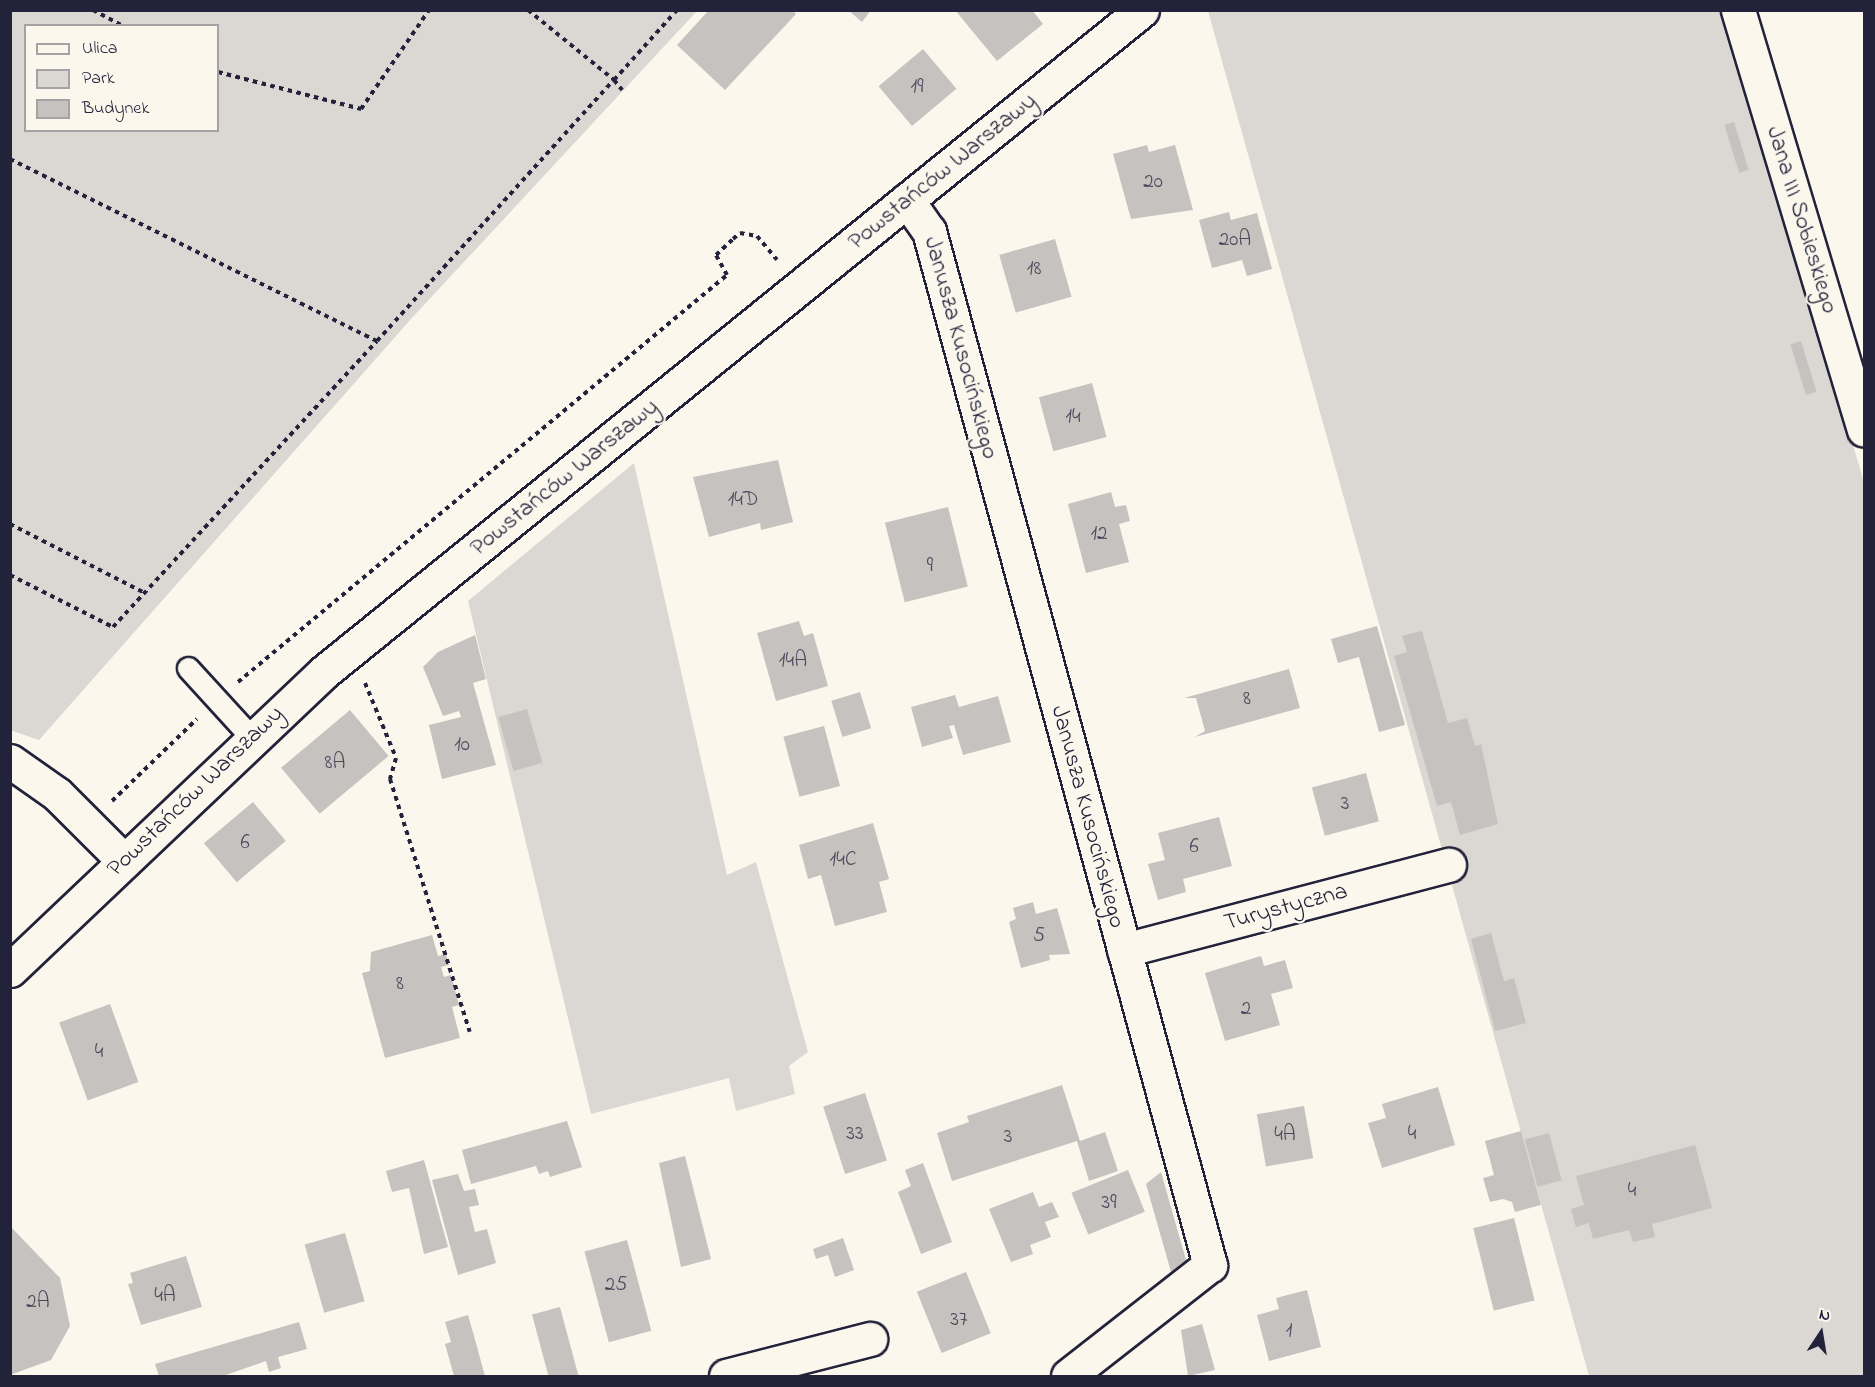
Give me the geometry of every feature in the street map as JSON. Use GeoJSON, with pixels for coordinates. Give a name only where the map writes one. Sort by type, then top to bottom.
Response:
{"type":"FeatureCollection","features":[{"type":"Feature","properties":{"kind":"street","name":"Powstańców Warszawy"},"geometry":{"type":"LineString","coordinates":[[10,970],[251,737],[324,672],[1142,10]]}},
{"type":"Feature","properties":{"kind":"street","name":"Jana III Sobieskiego"},"geometry":{"type":"LineString","coordinates":[[1738,10],[1864,430]]}},
{"type":"Feature","properties":{"kind":"street","name":"Janusza Kusocińskiego"},"geometry":{"type":"LineString","coordinates":[[907,200],[929,231],[1210,1265],[1068,1377]]}},
{"type":"Feature","properties":{"kind":"street"},"geometry":{"type":"LineString","coordinates":[[10,761],[57,794],[124,861]]}},
{"type":"Feature","properties":{"kind":"street","name":"Turystyczna"},"geometry":{"type":"LineString","coordinates":[[1124,950],[1449,865]]}},
{"type":"Feature","properties":{"kind":"street"},"geometry":{"type":"LineString","coordinates":[[726,1377],[779,1369],[870,1339]]}},
{"type":"Feature","properties":{"kind":"lane"},"geometry":{"type":"LineString","coordinates":[[188,668],[251,737]]}},
{"type":"Feature","properties":{"kind":"path"},"geometry":{"type":"LineString","coordinates":[[93,10],[119,24]]}},
{"type":"Feature","properties":{"kind":"path"},"geometry":{"type":"LineString","coordinates":[[219,72],[361,109],[429,10]]}},
{"type":"Feature","properties":{"kind":"path"},"geometry":{"type":"LineString","coordinates":[[528,10],[614,80],[622,90]]}},
{"type":"Feature","properties":{"kind":"path"},"geometry":{"type":"LineString","coordinates":[[10,575],[113,627],[677,10]]}},
{"type":"Feature","properties":{"kind":"path"},"geometry":{"type":"LineString","coordinates":[[10,159],[377,340]]}},
{"type":"Feature","properties":{"kind":"path"},"geometry":{"type":"LineString","coordinates":[[110,802],[218,700],[727,275],[716,255],[732,238],[740,233],[758,236],[779,266]]}},
{"type":"Feature","properties":{"kind":"path"},"geometry":{"type":"LineString","coordinates":[[10,524],[145,592]]}},
{"type":"Feature","properties":{"kind":"path"},"geometry":{"type":"LineString","coordinates":[[360,671],[396,758],[390,779],[470,1032]]}},
{"type":"Feature","properties":{"kind":"green space"},"geometry":{"type":"Polygon","coordinates":[[[11,10],[697,11],[411,319],[39,740],[10,730],[11,10]]]}},
{"type":"Feature","properties":{"kind":"green space"},"geometry":{"type":"Polygon","coordinates":[[[1208,11],[1722,11],[1864,482],[1864,1376],[1589,1376],[1208,11]]]}},
{"type":"Feature","properties":{"kind":"green space"},"geometry":{"type":"Polygon","coordinates":[[[634,463],[727,875],[756,862],[808,1052],[789,1066],[795,1094],[736,1111],[729,1078],[591,1114],[468,601],[634,463]]]}},
{"type":"Feature","properties":{"kind":"building"},"geometry":{"type":"Polygon","coordinates":[[[709,10],[792,10],[796,14],[725,90],[677,45],[709,10]]]}},
{"type":"Feature","properties":{"kind":"building"},"geometry":{"type":"Polygon","coordinates":[[[848,10],[871,10],[862,22],[848,10]]]}},
{"type":"Feature","properties":{"kind":"building"},"geometry":{"type":"Polygon","coordinates":[[[955,10],[1032,10],[1043,24],[997,61],[955,10]]]}},
{"type":"Feature","properties":{"kind":"building"},"geometry":{"type":"Polygon","coordinates":[[[923,49],[956,89],[912,126],[879,86],[923,49]]]}},
{"type":"Feature","properties":{"kind":"building"},"geometry":{"type":"Polygon","coordinates":[[[1734,122],[1749,170],[1739,173],[1724,125],[1734,122]]]}},
{"type":"Feature","properties":{"kind":"building"},"geometry":{"type":"Polygon","coordinates":[[[1147,145],[1149,152],[1175,145],[1193,210],[1131,219],[1113,154],[1147,145]]]}},
{"type":"Feature","properties":{"kind":"building"},"geometry":{"type":"Polygon","coordinates":[[[1229,212],[1231,220],[1257,213],[1272,269],[1247,276],[1242,260],[1212,268],[1199,220],[1229,212]]]}},
{"type":"Feature","properties":{"kind":"building"},"geometry":{"type":"Polygon","coordinates":[[[1055,239],[1072,297],[1016,313],[999,255],[1055,239]]]}},
{"type":"Feature","properties":{"kind":"building"},"geometry":{"type":"Polygon","coordinates":[[[1801,341],[1816,392],[1806,395],[1790,344],[1801,341]]]}},
{"type":"Feature","properties":{"kind":"building"},"geometry":{"type":"Polygon","coordinates":[[[1092,383],[1106,437],[1053,451],[1039,397],[1092,383]]]}},
{"type":"Feature","properties":{"kind":"building"},"geometry":{"type":"Polygon","coordinates":[[[778,460],[793,522],[761,530],[760,523],[709,537],[693,477],[778,460]]]}},
{"type":"Feature","properties":{"kind":"building"},"geometry":{"type":"Polygon","coordinates":[[[1111,492],[1115,507],[1126,505],[1130,521],[1119,524],[1129,562],[1086,573],[1068,504],[1111,492]]]}},
{"type":"Feature","properties":{"kind":"building"},"geometry":{"type":"Polygon","coordinates":[[[948,507],[968,587],[905,602],[885,523],[948,507]]]}},
{"type":"Feature","properties":{"kind":"building"},"geometry":{"type":"Polygon","coordinates":[[[799,621],[804,636],[813,633],[828,686],[776,701],[757,633],[799,621]]]}},
{"type":"Feature","properties":{"kind":"building"},"geometry":{"type":"Polygon","coordinates":[[[1377,626],[1405,725],[1379,732],[1359,657],[1338,663],[1331,639],[1377,626]]]}},
{"type":"Feature","properties":{"kind":"building"},"geometry":{"type":"Polygon","coordinates":[[[1422,631],[1448,723],[1467,718],[1475,746],[1481,744],[1498,824],[1460,835],[1451,802],[1437,806],[1394,656],[1407,652],[1402,636],[1422,631]]]}},
{"type":"Feature","properties":{"kind":"building"},"geometry":{"type":"Polygon","coordinates":[[[475,635],[486,679],[473,683],[496,765],[442,779],[429,725],[461,717],[459,711],[443,716],[423,667],[438,652],[475,635]]]}},
{"type":"Feature","properties":{"kind":"building"},"geometry":{"type":"Polygon","coordinates":[[[1289,669],[1300,708],[1195,737],[1205,731],[1196,698],[1184,698],[1289,669]]]}},
{"type":"Feature","properties":{"kind":"building"},"geometry":{"type":"Polygon","coordinates":[[[860,692],[871,728],[842,737],[831,701],[860,692]]]}},
{"type":"Feature","properties":{"kind":"building"},"geometry":{"type":"Polygon","coordinates":[[[955,695],[959,707],[998,696],[1011,742],[963,755],[954,725],[949,726],[953,738],[922,747],[911,707],[955,695]]]}},
{"type":"Feature","properties":{"kind":"building"},"geometry":{"type":"Polygon","coordinates":[[[527,709],[542,763],[514,771],[498,717],[527,709]]]}},
{"type":"Feature","properties":{"kind":"building"},"geometry":{"type":"Polygon","coordinates":[[[350,710],[389,756],[320,814],[281,768],[350,710]]]}},
{"type":"Feature","properties":{"kind":"building"},"geometry":{"type":"Polygon","coordinates":[[[824,726],[840,786],[799,797],[783,737],[824,726]]]}},
{"type":"Feature","properties":{"kind":"building"},"geometry":{"type":"Polygon","coordinates":[[[1366,773],[1379,821],[1325,836],[1312,787],[1366,773]]]}},
{"type":"Feature","properties":{"kind":"building"},"geometry":{"type":"Polygon","coordinates":[[[253,802],[286,841],[237,882],[204,843],[253,802]]]}},
{"type":"Feature","properties":{"kind":"building"},"geometry":{"type":"Polygon","coordinates":[[[1219,817],[1232,866],[1183,879],[1186,892],[1158,900],[1148,864],[1165,860],[1158,833],[1219,817]]]}},
{"type":"Feature","properties":{"kind":"building"},"geometry":{"type":"Polygon","coordinates":[[[873,823],[889,879],[879,882],[887,912],[835,926],[821,875],[808,879],[799,845],[873,823]]]}},
{"type":"Feature","properties":{"kind":"building"},"geometry":{"type":"Polygon","coordinates":[[[1033,902],[1036,914],[1057,908],[1070,954],[1049,955],[1050,960],[1021,968],[1009,922],[1016,919],[1013,908],[1033,902]]]}},
{"type":"Feature","properties":{"kind":"building"},"geometry":{"type":"Polygon","coordinates":[[[1491,933],[1504,981],[1514,978],[1526,1023],[1495,1031],[1471,939],[1491,933]]]}},
{"type":"Feature","properties":{"kind":"building"},"geometry":{"type":"Polygon","coordinates":[[[432,935],[438,956],[446,954],[449,965],[441,967],[444,977],[451,975],[459,1005],[452,1007],[460,1038],[385,1058],[362,973],[370,971],[371,952],[432,935]]]}},
{"type":"Feature","properties":{"kind":"building"},"geometry":{"type":"Polygon","coordinates":[[[1261,956],[1264,966],[1285,960],[1293,988],[1271,994],[1280,1025],[1225,1041],[1205,973],[1261,956]]]}},
{"type":"Feature","properties":{"kind":"building"},"geometry":{"type":"Polygon","coordinates":[[[110,1004],[138,1082],[88,1100],[59,1022],[110,1004]]]}},
{"type":"Feature","properties":{"kind":"building"},"geometry":{"type":"Polygon","coordinates":[[[1062,1085],[1080,1141],[1105,1132],[1118,1171],[1089,1181],[1077,1141],[952,1181],[937,1133],[969,1122],[967,1116],[1062,1085]]]}},
{"type":"Feature","properties":{"kind":"building"},"geometry":{"type":"Polygon","coordinates":[[[1438,1087],[1455,1145],[1382,1168],[1368,1123],[1386,1118],[1382,1104],[1438,1087]]]}},
{"type":"Feature","properties":{"kind":"building"},"geometry":{"type":"Polygon","coordinates":[[[865,1093],[887,1161],[845,1174],[823,1107],[865,1093]]]}},
{"type":"Feature","properties":{"kind":"building"},"geometry":{"type":"Polygon","coordinates":[[[1304,1106],[1313,1158],[1266,1167],[1257,1114],[1304,1106]]]}},
{"type":"Feature","properties":{"kind":"building"},"geometry":{"type":"Polygon","coordinates":[[[567,1121],[582,1167],[550,1177],[548,1171],[539,1174],[536,1166],[471,1184],[462,1150],[567,1121]]]}},
{"type":"Feature","properties":{"kind":"building"},"geometry":{"type":"Polygon","coordinates":[[[1521,1131],[1541,1205],[1515,1212],[1512,1202],[1503,1199],[1490,1202],[1483,1178],[1494,1175],[1485,1141],[1521,1131]]]}},
{"type":"Feature","properties":{"kind":"building"},"geometry":{"type":"Polygon","coordinates":[[[1549,1133],[1562,1180],[1538,1187],[1525,1139],[1549,1133]]]}},
{"type":"Feature","properties":{"kind":"building"},"geometry":{"type":"Polygon","coordinates":[[[1695,1145],[1712,1208],[1652,1224],[1655,1237],[1633,1242],[1629,1230],[1593,1239],[1589,1223],[1576,1227],[1571,1209],[1584,1205],[1576,1176],[1695,1145]]]}},
{"type":"Feature","properties":{"kind":"building"},"geometry":{"type":"Polygon","coordinates":[[[685,1156],[711,1259],[681,1267],[659,1163],[685,1156]]]}},
{"type":"Feature","properties":{"kind":"building"},"geometry":{"type":"Polygon","coordinates":[[[424,1160],[448,1247],[424,1254],[409,1188],[392,1192],[386,1171],[424,1160]]]}},
{"type":"Feature","properties":{"kind":"building"},"geometry":{"type":"Polygon","coordinates":[[[923,1163],[952,1242],[921,1254],[898,1192],[911,1186],[905,1170],[923,1163]]]}},
{"type":"Feature","properties":{"kind":"building"},"geometry":{"type":"Polygon","coordinates":[[[1128,1170],[1145,1212],[1088,1235],[1071,1193],[1128,1170]]]}},
{"type":"Feature","properties":{"kind":"building"},"geometry":{"type":"Polygon","coordinates":[[[1161,1172],[1186,1260],[1171,1272],[1146,1184],[1161,1172]]]}},
{"type":"Feature","properties":{"kind":"building"},"geometry":{"type":"Polygon","coordinates":[[[458,1174],[464,1191],[475,1189],[479,1205],[469,1207],[475,1232],[487,1229],[496,1263],[458,1275],[432,1180],[458,1174]]]}},
{"type":"Feature","properties":{"kind":"building"},"geometry":{"type":"Polygon","coordinates":[[[1033,1192],[1039,1207],[1052,1202],[1059,1217],[1045,1222],[1051,1237],[1030,1245],[1033,1254],[1011,1262],[989,1209],[1033,1192]]]}},
{"type":"Feature","properties":{"kind":"building"},"geometry":{"type":"Polygon","coordinates":[[[1514,1218],[1535,1300],[1494,1311],[1473,1228],[1514,1218]]]}},
{"type":"Feature","properties":{"kind":"building"},"geometry":{"type":"Polygon","coordinates":[[[10,1226],[60,1278],[70,1326],[51,1360],[10,1375],[10,1226]]]}},
{"type":"Feature","properties":{"kind":"building"},"geometry":{"type":"Polygon","coordinates":[[[345,1233],[365,1301],[324,1313],[305,1245],[345,1233]]]}},
{"type":"Feature","properties":{"kind":"building"},"geometry":{"type":"Polygon","coordinates":[[[843,1238],[854,1270],[835,1277],[828,1255],[816,1259],[813,1249],[843,1238]]]}},
{"type":"Feature","properties":{"kind":"building"},"geometry":{"type":"Polygon","coordinates":[[[627,1240],[651,1331],[609,1342],[584,1251],[627,1240]]]}},
{"type":"Feature","properties":{"kind":"building"},"geometry":{"type":"Polygon","coordinates":[[[186,1256],[202,1307],[141,1325],[128,1284],[133,1283],[130,1273],[186,1256]]]}},
{"type":"Feature","properties":{"kind":"building"},"geometry":{"type":"Polygon","coordinates":[[[966,1272],[991,1333],[942,1353],[917,1292],[966,1272]]]}},
{"type":"Feature","properties":{"kind":"building"},"geometry":{"type":"Polygon","coordinates":[[[1307,1290],[1321,1347],[1269,1361],[1257,1315],[1279,1309],[1276,1298],[1307,1290]]]}},
{"type":"Feature","properties":{"kind":"building"},"geometry":{"type":"Polygon","coordinates":[[[560,1307],[578,1376],[548,1376],[532,1315],[560,1307]]]}},
{"type":"Feature","properties":{"kind":"building"},"geometry":{"type":"Polygon","coordinates":[[[468,1315],[485,1376],[454,1376],[445,1344],[451,1342],[445,1322],[468,1315]]]}},
{"type":"Feature","properties":{"kind":"building"},"geometry":{"type":"Polygon","coordinates":[[[299,1322],[307,1349],[278,1357],[281,1368],[269,1372],[266,1361],[223,1376],[159,1376],[155,1364],[299,1322]]]}},
{"type":"Feature","properties":{"kind":"building"},"geometry":{"type":"Polygon","coordinates":[[[1202,1324],[1215,1370],[1188,1376],[1181,1330],[1202,1324]]]}}]}
